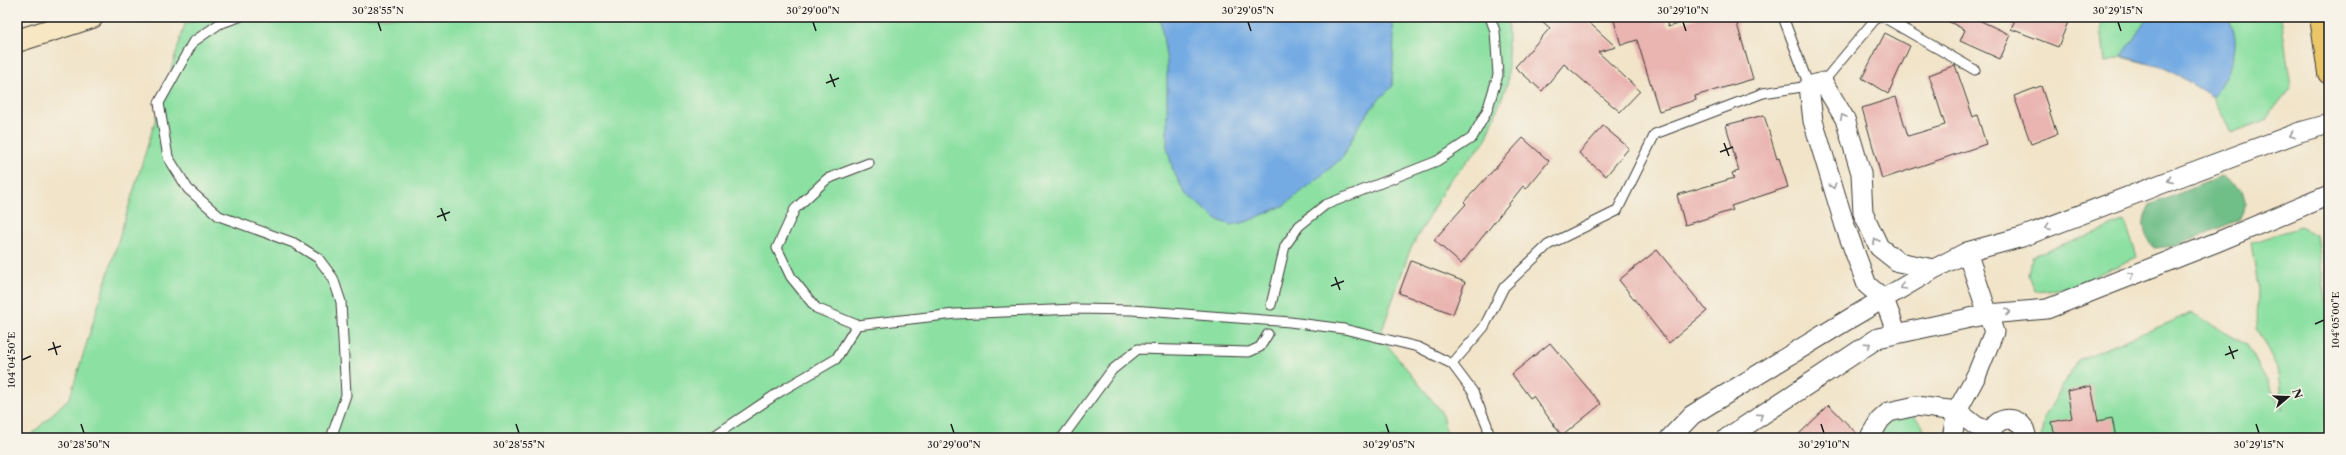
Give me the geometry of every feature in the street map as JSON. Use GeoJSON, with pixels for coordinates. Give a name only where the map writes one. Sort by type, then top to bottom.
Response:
{"type":"FeatureCollection","features":[{"type":"Feature","properties":{"kind":"highway"},"geometry":{"type":"LineString","coordinates":[[2321,17],[2329,73]]}},
{"type":"Feature","properties":{"kind":"main road"},"geometry":{"type":"LineString","coordinates":[[17,41],[92,17]]}},
{"type":"Feature","properties":{"kind":"street"},"geometry":{"type":"LineString","coordinates":[[1816,84],[1845,118],[1861,174],[1863,213],[1879,247],[1898,262],[1934,269]]}},
{"type":"Feature","properties":{"kind":"street"},"geometry":{"type":"LineString","coordinates":[[1816,84],[1813,121],[1845,226],[1867,285],[1884,299],[1897,334]]}},
{"type":"Feature","properties":{"kind":"street"},"geometry":{"type":"LineString","coordinates":[[1670,438],[1692,415],[1934,269],[1967,252],[2022,237],[2300,132],[2329,124]]}},
{"type":"Feature","properties":{"kind":"street"},"geometry":{"type":"LineString","coordinates":[[1826,164],[1838,154],[1856,158]]}},
{"type":"Feature","properties":{"kind":"street"},"geometry":{"type":"LineString","coordinates":[[1727,438],[1878,338],[1988,314],[2047,309],[2217,242],[2329,195]]}},
{"type":"Feature","properties":{"kind":"street"},"geometry":{"type":"LineString","coordinates":[[1952,438],[1957,411],[1977,374],[1994,332],[1967,252]]}},
{"type":"Feature","properties":{"kind":"street"},"geometry":{"type":"LineString","coordinates":[[1873,438],[1871,435],[1880,420],[1889,412],[1916,406],[1957,411],[1976,426],[1991,435],[1997,422],[2003,419],[2014,419],[2024,427],[2026,438]]}},
{"type":"Feature","properties":{"kind":"lane"},"geometry":{"type":"LineString","coordinates":[[239,17],[219,24],[193,42],[159,102],[168,157],[188,189],[219,216],[294,243],[318,258],[333,278],[341,302],[346,395],[330,438]]}},
{"type":"Feature","properties":{"kind":"lane"},"geometry":{"type":"LineString","coordinates":[[1271,306],[1285,246],[1299,226],[1325,205],[1438,161],[1472,138],[1487,111],[1498,75],[1495,32],[1490,17]]}},
{"type":"Feature","properties":{"kind":"lane"},"geometry":{"type":"LineString","coordinates":[[1783,17],[1816,84]]}},
{"type":"Feature","properties":{"kind":"lane"},"geometry":{"type":"LineString","coordinates":[[1452,364],[1484,326],[1504,287],[1548,245],[1617,211],[1655,134],[1763,93],[1816,84],[1877,17]]}},
{"type":"Feature","properties":{"kind":"lane"},"geometry":{"type":"LineString","coordinates":[[1883,17],[1975,70]]}},
{"type":"Feature","properties":{"kind":"lane"},"geometry":{"type":"LineString","coordinates":[[869,163],[827,179],[795,209],[777,248],[791,278],[816,308],[857,326],[955,314],[1075,309],[1132,310],[1290,322],[1344,329],[1418,347],[1452,364],[1473,392],[1487,425],[1490,438]]}},
{"type":"Feature","properties":{"kind":"lane"},"geometry":{"type":"LineString","coordinates":[[711,438],[781,391],[836,359],[857,326]]}},
{"type":"Feature","properties":{"kind":"lane"},"geometry":{"type":"LineString","coordinates":[[1062,438],[1112,370],[1138,349],[1248,352],[1260,347],[1268,334]]}},
{"type":"Feature","properties":{"kind":"green space"},"geometry":{"type":"Polygon","coordinates":[[[206,17],[1508,17],[1508,81],[1486,140],[1448,182],[1410,250],[1380,336],[1441,411],[1448,438],[28,438],[70,397],[185,24],[206,17]]]}},
{"type":"Feature","properties":{"kind":"green space"},"geometry":{"type":"Polygon","coordinates":[[[2100,17],[2281,17],[2291,87],[2265,120],[2231,133],[2213,97],[2168,69],[2122,57],[2105,62],[2100,17]]]}},
{"type":"Feature","properties":{"kind":"green space"},"geometry":{"type":"Polygon","coordinates":[[[2222,176],[2242,190],[2246,204],[2239,220],[2173,246],[2154,248],[2147,237],[2144,227],[2145,217],[2150,205],[2222,176]]]}},
{"type":"Feature","properties":{"kind":"green space"},"geometry":{"type":"Polygon","coordinates":[[[2125,221],[2137,257],[2068,288],[2035,291],[2029,275],[2032,257],[2125,221]]]}},
{"type":"Feature","properties":{"kind":"green space"},"geometry":{"type":"Polygon","coordinates":[[[2300,227],[2317,235],[2329,322],[2329,438],[2041,438],[2044,418],[2078,360],[2191,313],[2247,345],[2283,410],[2277,368],[2257,328],[2258,287],[2251,243],[2300,227]]]}},
{"type":"Feature","properties":{"kind":"green space"},"geometry":{"type":"Polygon","coordinates":[[[1911,415],[1922,424],[1927,438],[1881,438],[1882,432],[1889,419],[1911,415]]]}},
{"type":"Feature","properties":{"kind":"water"},"geometry":{"type":"Polygon","coordinates":[[[1160,17],[1392,17],[1394,36],[1392,87],[1377,101],[1359,125],[1343,157],[1320,177],[1283,206],[1246,222],[1230,225],[1216,219],[1184,192],[1173,170],[1167,147],[1167,62],[1160,17]]]}},
{"type":"Feature","properties":{"kind":"water"},"geometry":{"type":"Polygon","coordinates":[[[2148,17],[2227,17],[2235,38],[2235,48],[2229,68],[2213,97],[2168,69],[2122,56],[2148,17]]]}},
{"type":"Feature","properties":{"kind":"building"},"geometry":{"type":"Polygon","coordinates":[[[1537,17],[1583,17],[1616,47],[1598,52],[1640,91],[1620,112],[1564,64],[1542,91],[1515,67],[1550,28],[1537,17]]]}},
{"type":"Feature","properties":{"kind":"building"},"geometry":{"type":"Polygon","coordinates":[[[1613,17],[1665,17],[1668,27],[1700,17],[1735,17],[1753,79],[1695,96],[1696,100],[1659,111],[1637,40],[1621,45],[1613,17]]]}},
{"type":"Feature","properties":{"kind":"building"},"geometry":{"type":"Polygon","coordinates":[[[1940,17],[1972,17],[2011,35],[2000,59],[1960,41],[1965,30],[1940,17]]]}},
{"type":"Feature","properties":{"kind":"building"},"geometry":{"type":"Polygon","coordinates":[[[2016,17],[2070,17],[2058,47],[2011,29],[2016,17]]]}},
{"type":"Feature","properties":{"kind":"building"},"geometry":{"type":"Polygon","coordinates":[[[1885,33],[1910,46],[1888,94],[1862,78],[1885,33]]]}},
{"type":"Feature","properties":{"kind":"building"},"geometry":{"type":"Polygon","coordinates":[[[1955,65],[1973,117],[1977,115],[1986,144],[1882,179],[1862,108],[1896,97],[1908,136],[1945,125],[1929,75],[1955,65]]]}},
{"type":"Feature","properties":{"kind":"building"},"geometry":{"type":"Polygon","coordinates":[[[2041,86],[2057,134],[2031,144],[2014,96],[2041,86]]]}},
{"type":"Feature","properties":{"kind":"building"},"geometry":{"type":"Polygon","coordinates":[[[1764,115],[1777,159],[1779,158],[1788,187],[1731,206],[1733,210],[1685,225],[1677,195],[1734,178],[1732,173],[1739,171],[1726,125],[1764,115]]]}},
{"type":"Feature","properties":{"kind":"building"},"geometry":{"type":"Polygon","coordinates":[[[1603,126],[1629,148],[1606,176],[1579,153],[1603,126]]]}},
{"type":"Feature","properties":{"kind":"building"},"geometry":{"type":"Polygon","coordinates":[[[1523,138],[1549,161],[1526,189],[1523,186],[1461,264],[1434,240],[1466,204],[1464,202],[1523,138]]]}},
{"type":"Feature","properties":{"kind":"building"},"geometry":{"type":"Polygon","coordinates":[[[1657,250],[1707,311],[1669,343],[1619,280],[1657,250]]]}},
{"type":"Feature","properties":{"kind":"building"},"geometry":{"type":"Polygon","coordinates":[[[1411,261],[1465,282],[1453,314],[1399,293],[1411,261]]]}},
{"type":"Feature","properties":{"kind":"building"},"geometry":{"type":"Polygon","coordinates":[[[1550,343],[1601,404],[1562,436],[1533,396],[1530,398],[1512,374],[1550,343]]]}},
{"type":"Feature","properties":{"kind":"building"},"geometry":{"type":"Polygon","coordinates":[[[2091,386],[2098,421],[2112,418],[2116,438],[2055,438],[2052,422],[2072,418],[2067,391],[2091,386]]]}},
{"type":"Feature","properties":{"kind":"building"},"geometry":{"type":"Polygon","coordinates":[[[1829,405],[1861,438],[1795,438],[1829,405]]]}}]}
